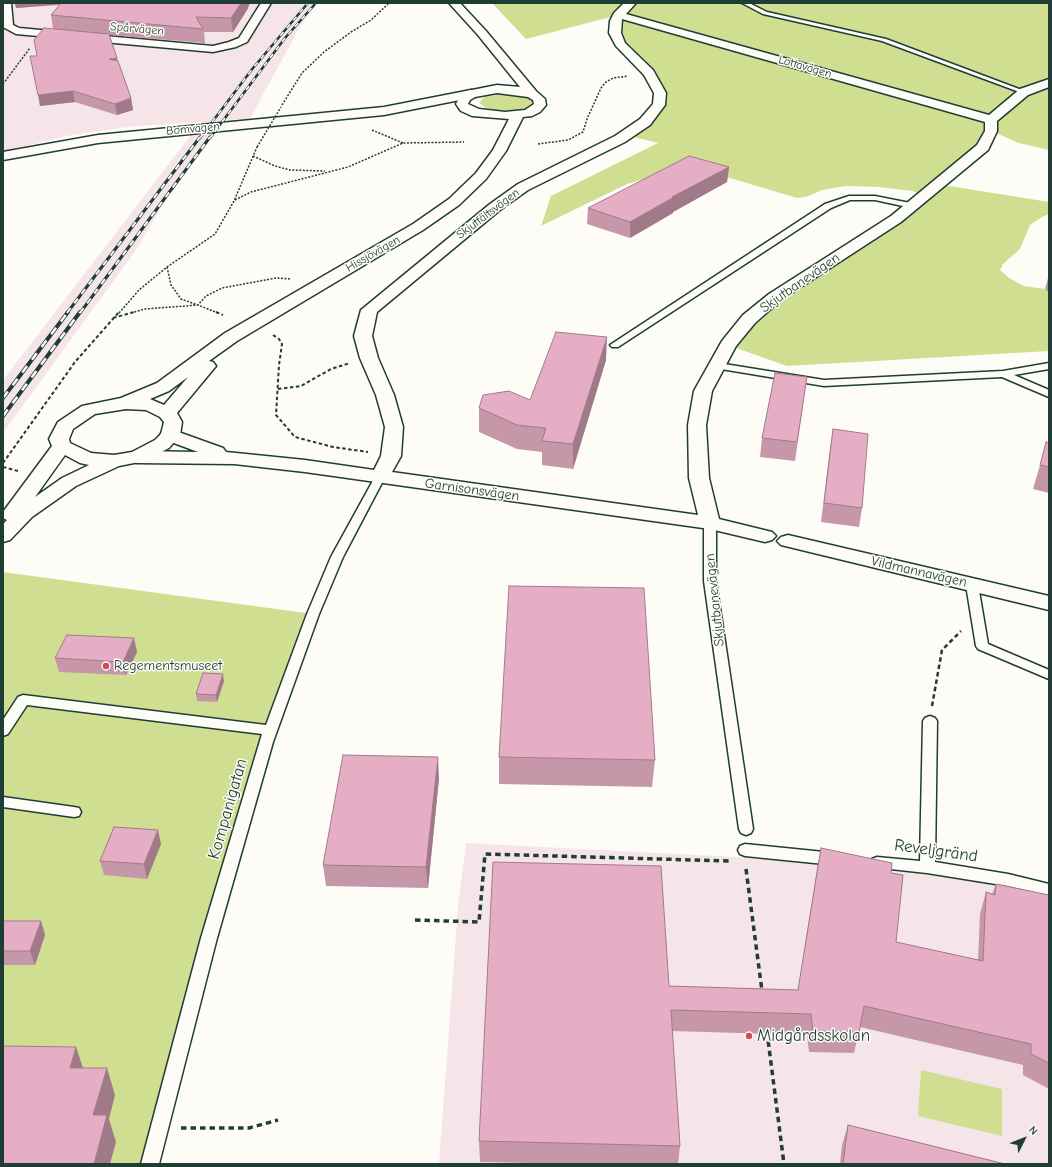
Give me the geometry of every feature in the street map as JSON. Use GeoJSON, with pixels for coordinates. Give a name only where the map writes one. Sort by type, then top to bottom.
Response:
{"type":"FeatureCollection","features":[{"type":"Feature","properties":{"kind":"street","name":"Spårvägen"},"geometry":{"type":"LineString","coordinates":[[6,3],[7,21],[10,29],[16,31],[203,48],[222,48],[243,40],[266,3]]}},
{"type":"Feature","properties":{"kind":"street"},"geometry":{"type":"LineString","coordinates":[[454,3],[482,33],[532,94],[539,99],[540,105],[532,111],[518,115]]}},
{"type":"Feature","properties":{"kind":"street"},"geometry":{"type":"LineString","coordinates":[[618,15],[631,3]]}},
{"type":"Feature","properties":{"kind":"street","name":"Skjutfältsvägen"},"geometry":{"type":"LineString","coordinates":[[380,477],[391,456],[394,427],[385,395],[369,358],[363,336],[369,310],[495,207],[523,187],[620,139],[645,122],[659,105],[660,92],[649,73],[620,44],[615,33],[615,21],[618,15]]}},
{"type":"Feature","properties":{"kind":"street","name":"Lottavägen"},"geometry":{"type":"LineString","coordinates":[[618,15],[991,120]]}},
{"type":"Feature","properties":{"kind":"street"},"geometry":{"type":"LineString","coordinates":[[482,33],[502,77],[496,89]]}},
{"type":"Feature","properties":{"kind":"street"},"geometry":{"type":"LineString","coordinates":[[991,120],[1024,92],[1049,82]]}},
{"type":"Feature","properties":{"kind":"street","name":"Bomvägen"},"geometry":{"type":"LineString","coordinates":[[3,156],[58,145],[106,138],[384,111],[496,89],[520,91],[532,94]]}},
{"type":"Feature","properties":{"kind":"street"},"geometry":{"type":"LineString","coordinates":[[471,94],[465,98],[462,104],[465,108],[473,112],[491,130],[499,152]]}},
{"type":"Feature","properties":{"kind":"street","name":"Bomvägen"},"geometry":{"type":"LineString","coordinates":[[384,111],[450,111],[505,116],[518,115]]}},
{"type":"Feature","properties":{"kind":"street","name":"Hissjövägen"},"geometry":{"type":"LineString","coordinates":[[126,403],[163,387],[231,337],[418,227],[448,206],[481,176],[499,152],[518,115]]}},
{"type":"Feature","properties":{"kind":"street","name":"Skjutbanevägen"},"geometry":{"type":"LineString","coordinates":[[710,523],[699,478],[697,425],[703,391],[718,366],[728,345],[749,319],[775,297],[896,218],[983,147],[991,131],[991,120]]}},
{"type":"Feature","properties":{"kind":"street","name":"Hissjövägen"},"geometry":{"type":"LineString","coordinates":[[167,413],[231,337]]}},
{"type":"Feature","properties":{"kind":"street"},"geometry":{"type":"LineString","coordinates":[[3,536],[25,513],[69,482],[114,461],[138,456],[162,444],[170,436],[173,422],[167,413],[150,405],[126,403],[89,410],[65,426],[59,439],[62,446],[87,459],[114,461]]}},
{"type":"Feature","properties":{"kind":"street","name":"Garnisonsvägen"},"geometry":{"type":"LineString","coordinates":[[170,436],[234,458]]}},
{"type":"Feature","properties":{"kind":"street"},"geometry":{"type":"LineString","coordinates":[[3,526],[62,446]]}},
{"type":"Feature","properties":{"kind":"street","name":"Garnisonsvägen"},"geometry":{"type":"LineString","coordinates":[[138,456],[234,458],[710,523]]}},
{"type":"Feature","properties":{"kind":"street"},"geometry":{"type":"LineString","coordinates":[[710,523],[766,536]]}},
{"type":"Feature","properties":{"kind":"street","name":"Vildmannavägen"},"geometry":{"type":"LineString","coordinates":[[788,541],[1049,603]]}},
{"type":"Feature","properties":{"kind":"lane"},"geometry":{"type":"LineString","coordinates":[[745,3],[765,13],[884,40],[1024,92]]}},
{"type":"Feature","properties":{"kind":"lane"},"geometry":{"type":"LineString","coordinates":[[615,345],[828,206],[850,198],[868,198],[912,206]]}},
{"type":"Feature","properties":{"kind":"lane"},"geometry":{"type":"LineString","coordinates":[[718,366],[824,383],[1003,374],[1049,366]]}},
{"type":"Feature","properties":{"kind":"lane"},"geometry":{"type":"LineString","coordinates":[[1003,374],[1049,394]]}},
{"type":"Feature","properties":{"kind":"lane","name":"Kompanigatan"},"geometry":{"type":"LineString","coordinates":[[150,1164],[209,938],[270,730],[313,614],[337,558],[380,477]]}},
{"type":"Feature","properties":{"kind":"lane","name":"Skjutbanevägen"},"geometry":{"type":"LineString","coordinates":[[710,523],[710,581],[746,829]]}},
{"type":"Feature","properties":{"kind":"lane"},"geometry":{"type":"LineString","coordinates":[[972,585],[982,646],[1049,675]]}},
{"type":"Feature","properties":{"kind":"lane"},"geometry":{"type":"LineString","coordinates":[[3,731],[23,700],[270,730]]}},
{"type":"Feature","properties":{"kind":"lane"},"geometry":{"type":"LineString","coordinates":[[927,867],[930,721]]}},
{"type":"Feature","properties":{"kind":"lane"},"geometry":{"type":"LineString","coordinates":[[3,802],[74,812]]}},
{"type":"Feature","properties":{"kind":"lane"},"geometry":{"type":"LineString","coordinates":[[745,856],[848,860]]}},
{"type":"Feature","properties":{"kind":"lane","name":"Reveljgränd"},"geometry":{"type":"LineString","coordinates":[[864,861],[927,867],[1008,880],[1049,890]]}},
{"type":"Feature","properties":{"kind":"path"},"geometry":{"type":"LineString","coordinates":[[3,463],[75,362],[113,318],[140,290],[167,267],[215,234],[234,201],[257,147],[302,73],[324,52],[350,32],[371,20],[389,3]]}},
{"type":"Feature","properties":{"kind":"path"},"geometry":{"type":"LineString","coordinates":[[3,84],[32,46],[45,34]]}},
{"type":"Feature","properties":{"kind":"path"},"geometry":{"type":"LineString","coordinates":[[538,144],[568,140],[583,132],[587,119],[601,88],[606,82],[613,78],[649,73]]}},
{"type":"Feature","properties":{"kind":"path"},"geometry":{"type":"LineString","coordinates":[[234,201],[251,192],[276,184],[348,167],[403,143],[464,142]]}},
{"type":"Feature","properties":{"kind":"path"},"geometry":{"type":"LineString","coordinates":[[253,156],[275,166],[290,170],[330,171]]}},
{"type":"Feature","properties":{"kind":"path"},"geometry":{"type":"LineString","coordinates":[[167,267],[171,286],[181,299],[223,315]]}},
{"type":"Feature","properties":{"kind":"path"},"geometry":{"type":"LineString","coordinates":[[113,318],[145,309],[198,305],[206,296],[222,288],[254,281],[276,278],[295,280]]}},
{"type":"Feature","properties":{"kind":"path"},"geometry":{"type":"LineString","coordinates":[[274,335],[282,344],[276,415],[295,437],[333,447],[391,456]]}},
{"type":"Feature","properties":{"kind":"path"},"geometry":{"type":"LineString","coordinates":[[278,389],[301,386],[331,369],[369,358]]}},
{"type":"Feature","properties":{"kind":"path"},"geometry":{"type":"LineString","coordinates":[[3,467],[40,476]]}},
{"type":"Feature","properties":{"kind":"path"},"geometry":{"type":"LineString","coordinates":[[930,721],[942,650],[977,616]]}},
{"type":"Feature","properties":{"kind":"path"},"geometry":{"type":"LineString","coordinates":[[415,920],[480,922],[485,854],[745,856],[762,993]]}},
{"type":"Feature","properties":{"kind":"path"},"geometry":{"type":"LineString","coordinates":[[766,1024],[784,1164]]}},
{"type":"Feature","properties":{"kind":"path"},"geometry":{"type":"LineString","coordinates":[[176,1128],[249,1128],[278,1120]]}},
{"type":"Feature","properties":{"kind":"shaded area"},"geometry":{"type":"Polygon","coordinates":[[[3,3],[317,3],[307,14],[247,124],[239,119],[225,120],[167,198],[136,250],[3,433],[3,380],[201,122],[135,126],[66,136],[3,152],[3,3]]]}},
{"type":"Feature","properties":{"kind":"shaded area","name":"Midgårdsskolan"},"geometry":{"type":"Polygon","coordinates":[[[466,843],[927,867],[1049,890],[1049,1164],[439,1164],[458,907],[466,843]]]}},
{"type":"Feature","properties":{"kind":"green space"},"geometry":{"type":"Polygon","coordinates":[[[492,3],[1049,3],[1049,150],[1019,143],[991,131],[983,147],[931,183],[1049,202],[1049,214],[1030,225],[1020,249],[1003,264],[1000,270],[1009,278],[1024,286],[1045,289],[1049,294],[1049,351],[787,366],[728,345],[749,319],[924,195],[912,191],[879,187],[845,186],[822,190],[806,197],[797,198],[690,166],[627,184],[541,226],[551,196],[658,143],[626,135],[645,122],[660,93],[620,44],[618,15],[526,39],[492,3]]]}},
{"type":"Feature","properties":{"kind":"green space"},"geometry":{"type":"Polygon","coordinates":[[[506,93],[528,97],[532,99],[533,102],[526,108],[519,110],[501,111],[486,108],[479,103],[484,97],[506,93]]]}},
{"type":"Feature","properties":{"kind":"green space"},"geometry":{"type":"Polygon","coordinates":[[[3,572],[313,614],[266,742],[150,1164],[3,1164],[3,572]]]}},
{"type":"Feature","properties":{"kind":"green space"},"geometry":{"type":"Polygon","coordinates":[[[921,1070],[1002,1089],[1002,1136],[918,1116],[921,1070]]]}},
{"type":"Feature","properties":{"kind":"building"},"geometry":{"type":"Polygon","coordinates":[[[61,3],[241,3],[231,18],[196,17],[203,29],[51,15],[61,3]]]}},
{"type":"Feature","properties":{"kind":"building"},"geometry":{"type":"Polygon","coordinates":[[[44,28],[109,34],[117,58],[109,59],[118,61],[131,98],[115,104],[73,91],[38,95],[30,56],[37,56],[34,40],[44,28]]]}},
{"type":"Feature","properties":{"kind":"building"},"geometry":{"type":"Polygon","coordinates":[[[689,156],[729,167],[672,197],[674,197],[630,222],[588,208],[689,156]]]}},
{"type":"Feature","properties":{"kind":"building"},"geometry":{"type":"Polygon","coordinates":[[[556,332],[607,337],[573,444],[542,441],[546,428],[517,425],[479,408],[483,395],[509,391],[530,400],[556,332]]]}},
{"type":"Feature","properties":{"kind":"building"},"geometry":{"type":"Polygon","coordinates":[[[775,373],[807,377],[797,442],[762,438],[775,373]]]}},
{"type":"Feature","properties":{"kind":"building"},"geometry":{"type":"Polygon","coordinates":[[[833,429],[868,434],[862,508],[824,503],[833,429]]]}},
{"type":"Feature","properties":{"kind":"building"},"geometry":{"type":"Polygon","coordinates":[[[1046,442],[1049,443],[1049,467],[1040,465],[1046,442]]]}},
{"type":"Feature","properties":{"kind":"building"},"geometry":{"type":"Polygon","coordinates":[[[509,586],[644,588],[655,760],[499,757],[509,586]]]}},
{"type":"Feature","properties":{"kind":"building"},"geometry":{"type":"Polygon","coordinates":[[[67,635],[134,638],[123,662],[55,658],[67,635]]]}},
{"type":"Feature","properties":{"kind":"building"},"geometry":{"type":"Polygon","coordinates":[[[203,673],[223,674],[216,695],[196,694],[203,673]]]}},
{"type":"Feature","properties":{"kind":"building"},"geometry":{"type":"Polygon","coordinates":[[[343,755],[438,757],[426,867],[323,865],[343,755]]]}},
{"type":"Feature","properties":{"kind":"building"},"geometry":{"type":"Polygon","coordinates":[[[114,827],[158,830],[144,864],[100,861],[114,827]]]}},
{"type":"Feature","properties":{"kind":"building"},"geometry":{"type":"Polygon","coordinates":[[[821,848],[892,863],[891,873],[903,875],[896,942],[983,961],[986,892],[995,895],[996,884],[1049,895],[1049,1063],[1031,1054],[1031,1044],[864,1006],[859,1032],[813,1031],[811,1014],[671,1010],[680,1146],[479,1141],[493,862],[661,866],[669,986],[798,990],[821,848]]]}},
{"type":"Feature","properties":{"kind":"building"},"geometry":{"type":"Polygon","coordinates":[[[3,921],[41,921],[30,951],[3,951],[3,921]]]}},
{"type":"Feature","properties":{"kind":"building"},"geometry":{"type":"Polygon","coordinates":[[[3,1046],[76,1047],[70,1068],[107,1068],[93,1115],[107,1115],[94,1164],[3,1164],[3,1046]]]}},
{"type":"Feature","properties":{"kind":"building"},"geometry":{"type":"Polygon","coordinates":[[[848,1125],[1005,1164],[843,1164],[848,1125]]]}},
{"type":"Feature","properties":{"kind":"railway"},"geometry":{"type":"LineString","coordinates":[[200,138],[253,68],[308,3]]}},
{"type":"Feature","properties":{"kind":"railway"},"geometry":{"type":"LineString","coordinates":[[210,138],[285,38],[316,3]]}},
{"type":"Feature","properties":{"kind":"railway"},"geometry":{"type":"LineString","coordinates":[[67,313],[200,137]]}},
{"type":"Feature","properties":{"kind":"railway"},"geometry":{"type":"LineString","coordinates":[[80,313],[210,137]]}},
{"type":"Feature","properties":{"kind":"railway"},"geometry":{"type":"LineString","coordinates":[[3,398],[68,312]]}},
{"type":"Feature","properties":{"kind":"railway"},"geometry":{"type":"LineString","coordinates":[[3,416],[80,312]]}},
{"type":"Feature","properties":{"kind":"place","name":"Regementsmuseet"},"geometry":{"type":"Point","coordinates":[106,666]}},
{"type":"Feature","properties":{"kind":"place","name":"Midgårdsskolan"},"geometry":{"type":"Point","coordinates":[749,1036]}}]}
